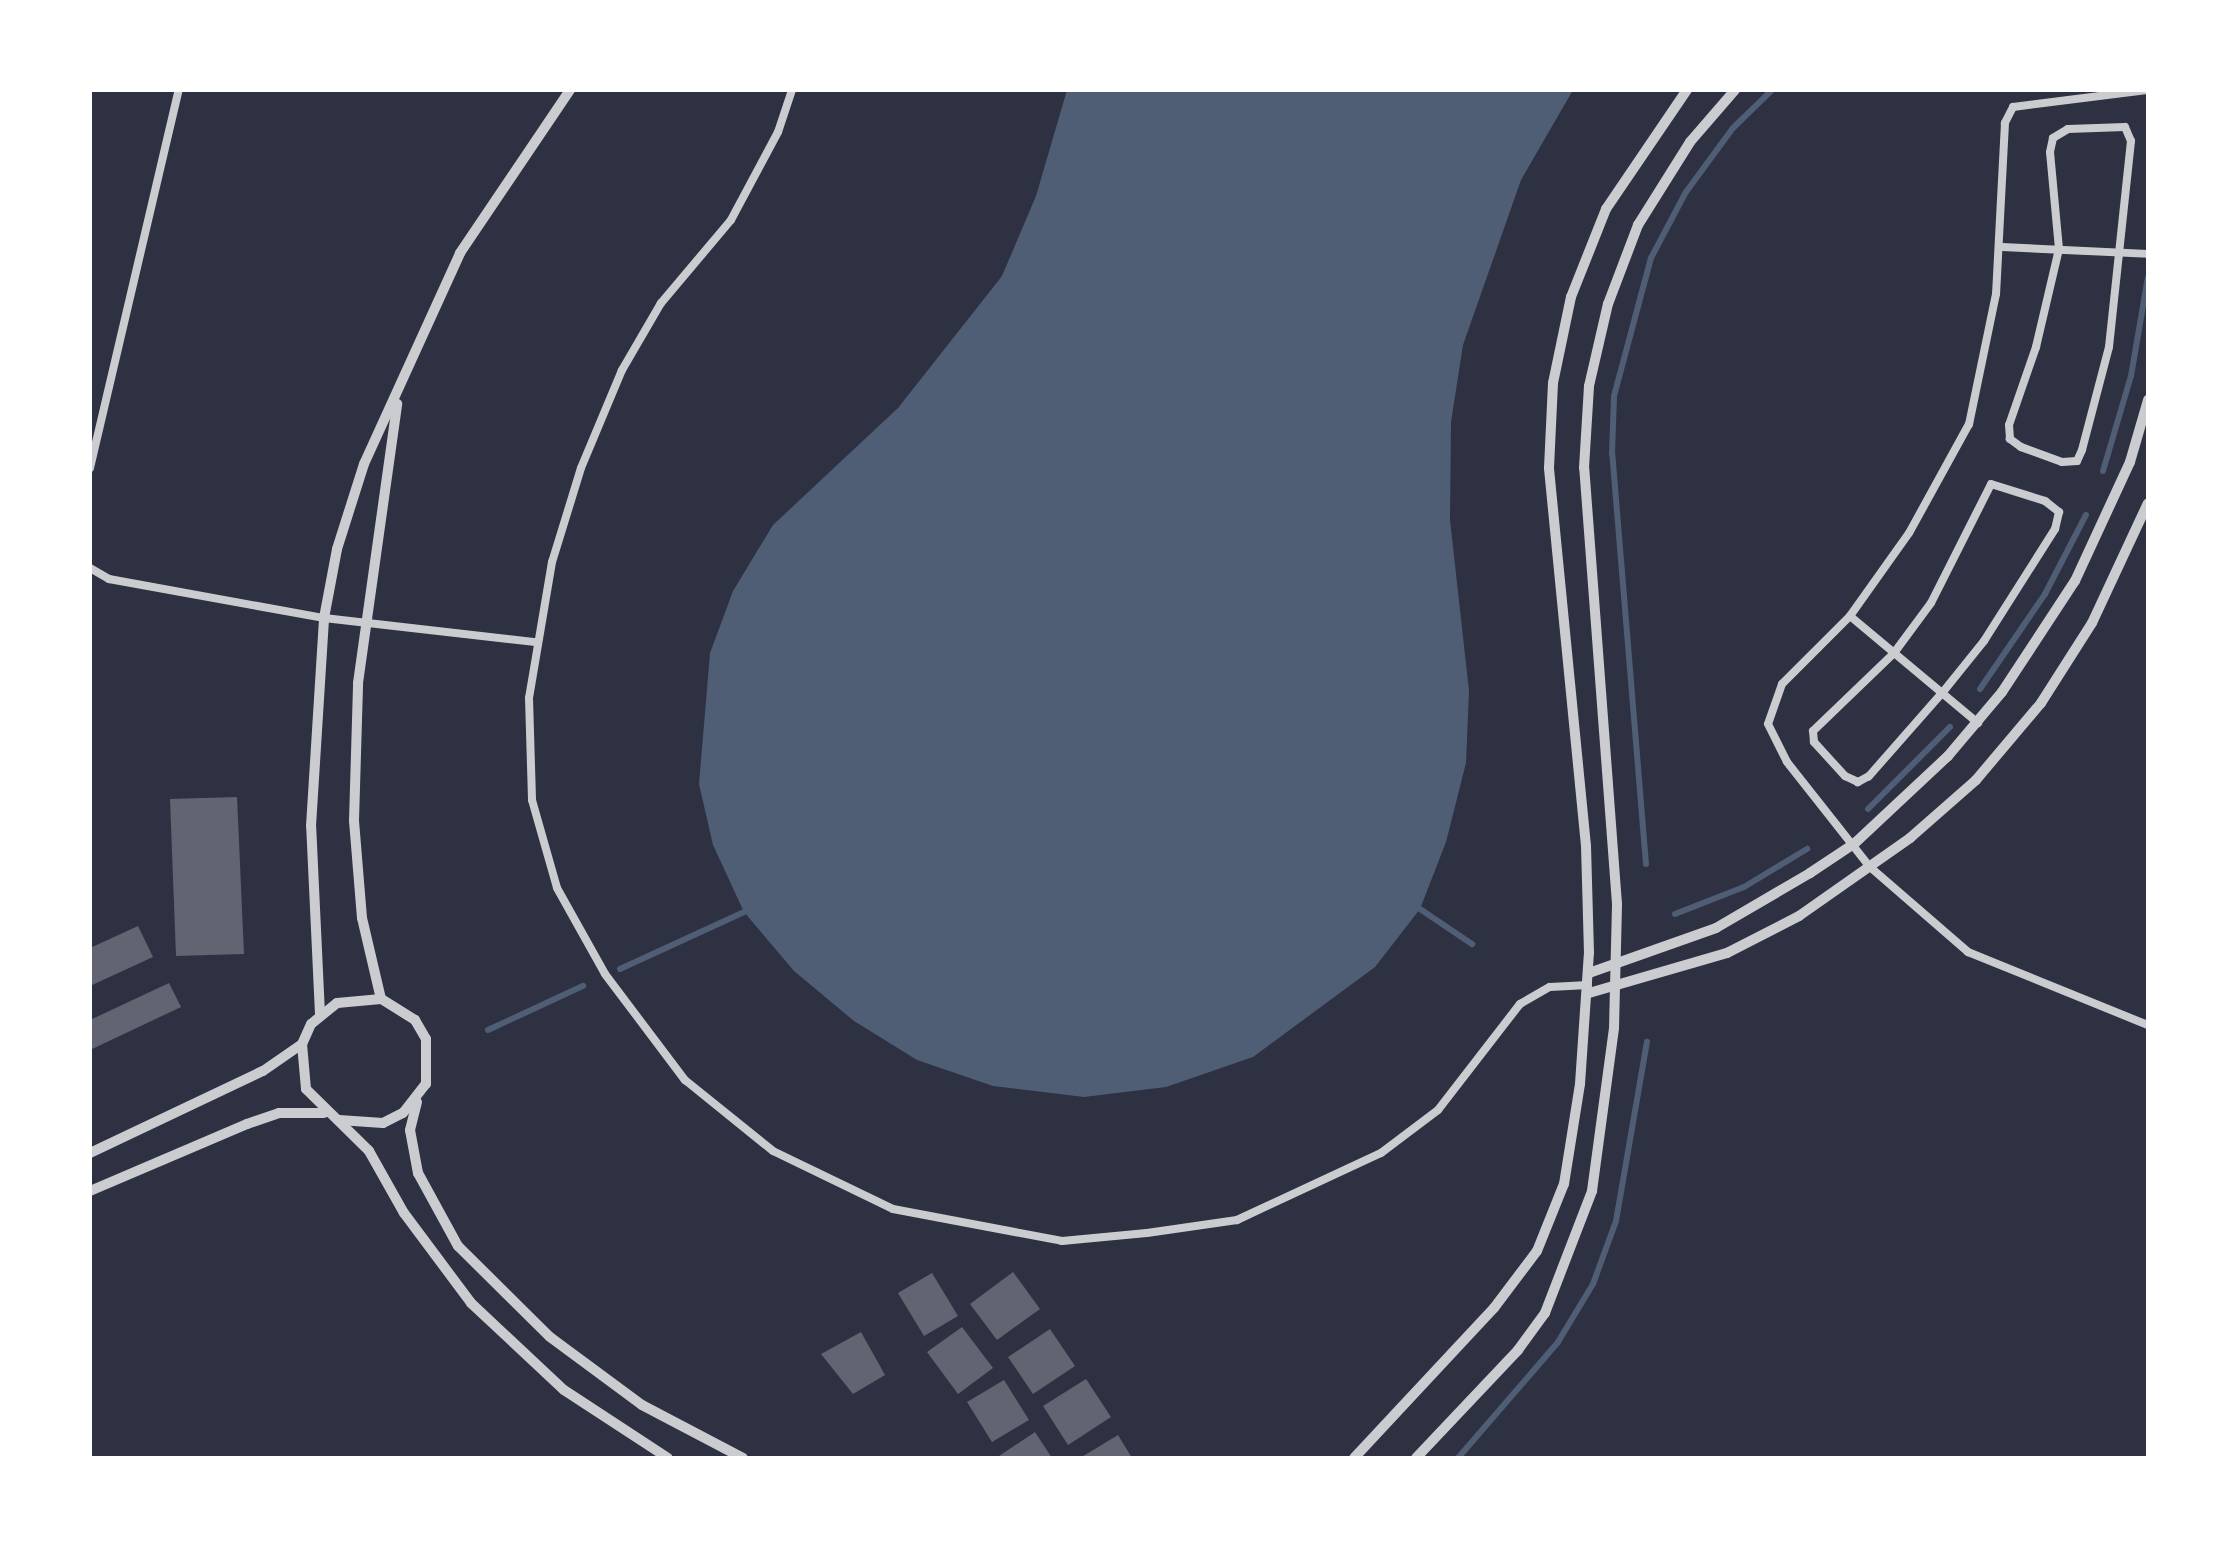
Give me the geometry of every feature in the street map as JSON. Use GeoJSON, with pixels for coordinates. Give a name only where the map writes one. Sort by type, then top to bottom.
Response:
{"type":"FeatureCollection","features":[{"type":"Feature","properties":{"kind":"street"},"geometry":{"type":"LineString","coordinates":[[90,1152],[263,1071],[302,1044],[320,1014],[312,826],[324,618],[364,464],[460,253],[570,90]]}},
{"type":"Feature","properties":{"kind":"street"},"geometry":{"type":"LineString","coordinates":[[1354,1458],[1494,1308],[1553,1222],[1573,1134],[1589,983],[1586,846],[1549,468],[1553,382],[1571,297],[1606,209],[1687,90]]}},
{"type":"Feature","properties":{"kind":"street"},"geometry":{"type":"LineString","coordinates":[[1416,1458],[1518,1350],[1564,1273],[1602,1140],[1616,987],[1615,845],[1584,468],[1589,386],[1608,304],[1638,225],[1690,142],[1735,90]]}},
{"type":"Feature","properties":{"kind":"street"},"geometry":{"type":"LineString","coordinates":[[381,999],[362,918],[354,820],[366,622],[398,393]]}},
{"type":"Feature","properties":{"kind":"street"},"geometry":{"type":"LineString","coordinates":[[1589,983],[1616,966],[1716,928],[1855,843],[1978,723],[2075,581],[2130,462],[2148,400]]}},
{"type":"Feature","properties":{"kind":"street"},"geometry":{"type":"LineString","coordinates":[[1589,983],[1616,987],[1727,953],[1799,916],[1870,867],[1976,780],[2040,703],[2092,622],[2148,503]]}},
{"type":"Feature","properties":{"kind":"street"},"geometry":{"type":"LineString","coordinates":[[320,1014],[359,997],[381,999],[414,1020],[426,1039],[430,1062],[410,1130],[418,1173],[458,1246],[550,1337],[642,1405],[743,1458]]}},
{"type":"Feature","properties":{"kind":"street"},"geometry":{"type":"LineString","coordinates":[[302,1044],[306,1088],[369,1151],[404,1213],[471,1302],[564,1390],[668,1458]]}},
{"type":"Feature","properties":{"kind":"street"},"geometry":{"type":"LineString","coordinates":[[90,1190],[279,1114],[383,1123],[419,1097]]}},
{"type":"Feature","properties":{"kind":"lane"},"geometry":{"type":"LineString","coordinates":[[90,468],[179,90]]}},
{"type":"Feature","properties":{"kind":"lane"},"geometry":{"type":"LineString","coordinates":[[792,90],[778,132],[731,220],[661,303],[622,370],[581,468],[536,642],[529,698],[532,800],[557,888],[605,974],[685,1080],[773,1151],[893,1209],[976,1230],[1062,1242],[1236,1220],[1380,1153],[1438,1110],[1520,1004],[1550,987],[1589,983]]}},
{"type":"Feature","properties":{"kind":"lane"},"geometry":{"type":"LineString","coordinates":[[2147,90],[2013,107],[2004,123],[2002,247],[1969,424],[1938,488],[1850,616],[1782,684],[1768,724],[1786,762],[1855,843],[1870,867],[1968,952],[2148,1025]]}},
{"type":"Feature","properties":{"kind":"lane"},"geometry":{"type":"LineString","coordinates":[[2126,126],[2131,141],[2121,254],[2095,414],[2077,460],[2062,462],[2021,448],[2010,439],[2009,425],[2036,347],[2059,249],[2053,138],[2068,130],[2126,126]]}},
{"type":"Feature","properties":{"kind":"lane"},"geometry":{"type":"LineString","coordinates":[[2002,247],[2148,254]]}},
{"type":"Feature","properties":{"kind":"lane"},"geometry":{"type":"LineString","coordinates":[[2005,484],[2046,501],[2059,512],[2055,528],[1984,642],[1942,693],[1869,776],[1858,782],[1845,776],[1814,742],[1813,730],[1894,653],[1931,603],[1984,489],[2005,484]]}},
{"type":"Feature","properties":{"kind":"lane"},"geometry":{"type":"LineString","coordinates":[[90,568],[109,579],[324,618],[536,642]]}},
{"type":"Feature","properties":{"kind":"lane"},"geometry":{"type":"LineString","coordinates":[[1850,616],[1978,723]]}},
{"type":"Feature","properties":{"kind":"water"},"geometry":{"type":"Polygon","coordinates":[[[1067,90],[1573,90],[1521,180],[1463,345],[1451,422],[1450,520],[1469,691],[1466,763],[1446,842],[1420,909],[1375,967],[1253,1057],[1166,1087],[1084,1097],[993,1086],[917,1060],[854,1021],[794,971],[744,912],[713,845],[699,784],[710,653],[733,591],[773,525],[898,408],[1002,276],[1036,196],[1067,90]]]}},
{"type":"Feature","properties":{"kind":"building"},"geometry":{"type":"Polygon","coordinates":[[[237,797],[244,954],[176,956],[170,799],[237,797]]]}},
{"type":"Feature","properties":{"kind":"building"},"geometry":{"type":"Polygon","coordinates":[[[138,926],[153,957],[90,986],[90,948],[138,926]]]}},
{"type":"Feature","properties":{"kind":"building"},"geometry":{"type":"Polygon","coordinates":[[[169,983],[181,1007],[90,1050],[90,1020],[169,983]]]}},
{"type":"Feature","properties":{"kind":"building"},"geometry":{"type":"Polygon","coordinates":[[[1013,1272],[1040,1309],[997,1340],[970,1304],[1013,1272]]]}},
{"type":"Feature","properties":{"kind":"building"},"geometry":{"type":"Polygon","coordinates":[[[932,1273],[958,1316],[924,1336],[898,1293],[932,1273]]]}},
{"type":"Feature","properties":{"kind":"building"},"geometry":{"type":"Polygon","coordinates":[[[962,1327],[993,1368],[958,1394],[927,1352],[962,1327]]]}},
{"type":"Feature","properties":{"kind":"building"},"geometry":{"type":"Polygon","coordinates":[[[1050,1329],[1075,1366],[1033,1394],[1008,1357],[1050,1329]]]}},
{"type":"Feature","properties":{"kind":"building"},"geometry":{"type":"Polygon","coordinates":[[[861,1332],[885,1375],[853,1394],[821,1354],[861,1332]]]}},
{"type":"Feature","properties":{"kind":"building"},"geometry":{"type":"Polygon","coordinates":[[[1086,1379],[1111,1417],[1068,1445],[1043,1406],[1086,1379]]]}},
{"type":"Feature","properties":{"kind":"building"},"geometry":{"type":"Polygon","coordinates":[[[1004,1380],[1029,1420],[992,1442],[967,1402],[1004,1380]]]}},
{"type":"Feature","properties":{"kind":"building"},"geometry":{"type":"Polygon","coordinates":[[[1035,1432],[1052,1458],[996,1458],[1035,1432]]]}},
{"type":"Feature","properties":{"kind":"building"},"geometry":{"type":"Polygon","coordinates":[[[1118,1435],[1132,1458],[1080,1458],[1118,1435]]]}},
{"type":"Feature","properties":{"kind":"waterway"},"geometry":{"type":"LineString","coordinates":[[1646,864],[1612,454],[1614,396],[1651,258],[1686,192],[1733,128],[1772,90]]}},
{"type":"Feature","properties":{"kind":"waterway"},"geometry":{"type":"LineString","coordinates":[[2103,471],[2131,376],[2148,277]]}},
{"type":"Feature","properties":{"kind":"waterway"},"geometry":{"type":"LineString","coordinates":[[1980,689],[2045,594],[2086,515]]}},
{"type":"Feature","properties":{"kind":"waterway"},"geometry":{"type":"LineString","coordinates":[[1868,809],[1950,727]]}},
{"type":"Feature","properties":{"kind":"waterway"},"geometry":{"type":"LineString","coordinates":[[1675,914],[1744,887],[1807,849]]}},
{"type":"Feature","properties":{"kind":"waterway"},"geometry":{"type":"LineString","coordinates":[[1420,909],[1472,944]]}},
{"type":"Feature","properties":{"kind":"waterway"},"geometry":{"type":"LineString","coordinates":[[620,969],[744,912]]}},
{"type":"Feature","properties":{"kind":"waterway"},"geometry":{"type":"LineString","coordinates":[[488,1030],[583,986]]}},
{"type":"Feature","properties":{"kind":"waterway"},"geometry":{"type":"LineString","coordinates":[[1458,1458],[1558,1342],[1593,1284],[1616,1221],[1647,1042]]}}]}
